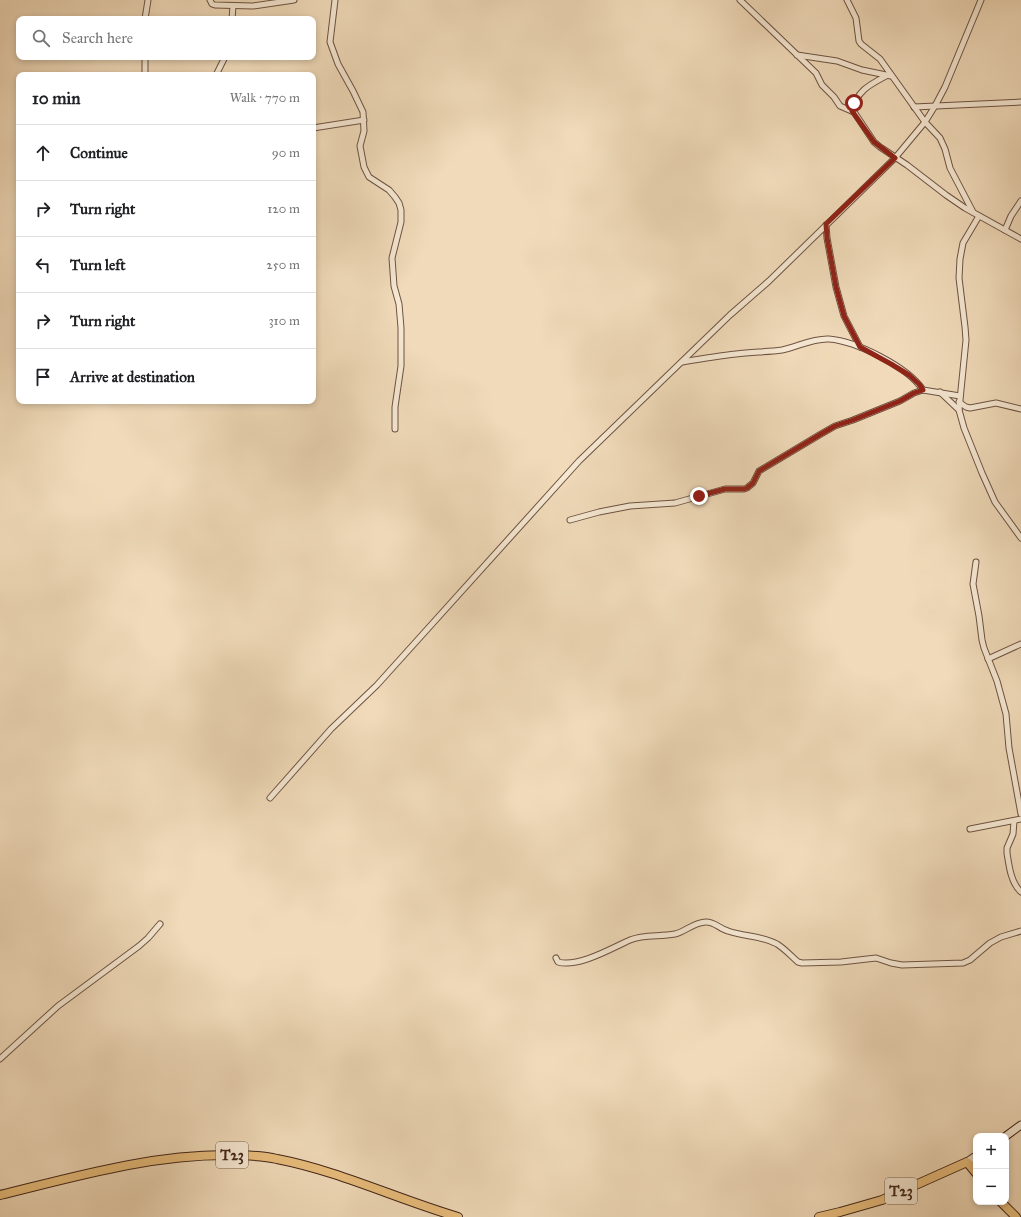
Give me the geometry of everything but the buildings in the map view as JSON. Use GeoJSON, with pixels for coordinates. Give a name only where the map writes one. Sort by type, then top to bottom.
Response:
{"type":"FeatureCollection","features":[{"type":"Feature","properties":{"kind":"main road"},"geometry":{"type":"LineString","coordinates":[[1009,1134],[1021,1125]]}},
{"type":"Feature","properties":{"kind":"main road","name":"T23"},"geometry":{"type":"LineString","coordinates":[[0,1195],[162,1159],[214,1155],[257,1156],[275,1158],[327,1172],[433,1210],[458,1217]]}},
{"type":"Feature","properties":{"kind":"main road"},"geometry":{"type":"LineString","coordinates":[[973,1158],[967,1162],[973,1169]]}},
{"type":"Feature","properties":{"kind":"main road","name":"T23"},"geometry":{"type":"LineString","coordinates":[[819,1217],[882,1200],[967,1162]]}},
{"type":"Feature","properties":{"kind":"main road"},"geometry":{"type":"LineString","coordinates":[[1004,1205],[1016,1217]]}},
{"type":"Feature","properties":{"kind":"street"},"geometry":{"type":"LineString","coordinates":[[145,16],[148,0]]}},
{"type":"Feature","properties":{"kind":"street"},"geometry":{"type":"LineString","coordinates":[[210,0],[210,3],[215,5],[232,6],[294,0]]}},
{"type":"Feature","properties":{"kind":"street"},"geometry":{"type":"LineString","coordinates":[[335,0],[330,42],[338,64],[363,112],[364,135],[360,146],[360,152],[366,173],[369,177],[389,190],[396,197],[401,210],[401,222],[392,258],[394,286],[399,304],[401,328],[401,366],[395,407],[395,429]]}},
{"type":"Feature","properties":{"kind":"street"},"geometry":{"type":"LineString","coordinates":[[740,0],[816,73],[822,85],[834,96],[840,106],[852,111],[874,142],[973,213],[1021,239]]}},
{"type":"Feature","properties":{"kind":"street"},"geometry":{"type":"LineString","coordinates":[[847,0],[856,18],[859,41],[880,59],[889,76],[925,122],[940,138],[945,149],[950,168],[973,213]]}},
{"type":"Feature","properties":{"kind":"street"},"geometry":{"type":"LineString","coordinates":[[270,798],[330,729],[377,685],[579,461],[730,315],[769,281],[895,158],[925,122],[935,106],[982,0]]}},
{"type":"Feature","properties":{"kind":"street"},"geometry":{"type":"LineString","coordinates":[[232,6],[232,16]]}},
{"type":"Feature","properties":{"kind":"street"},"geometry":{"type":"LineString","coordinates":[[796,55],[837,61],[862,70],[889,76]]}},
{"type":"Feature","properties":{"kind":"street"},"geometry":{"type":"LineString","coordinates":[[145,60],[145,72]]}},
{"type":"Feature","properties":{"kind":"street"},"geometry":{"type":"LineString","coordinates":[[218,72],[224,60]]}},
{"type":"Feature","properties":{"kind":"street"},"geometry":{"type":"LineString","coordinates":[[852,111],[857,97],[862,91],[870,84],[889,76]]}},
{"type":"Feature","properties":{"kind":"street"},"geometry":{"type":"LineString","coordinates":[[914,107],[1021,102]]}},
{"type":"Feature","properties":{"kind":"street"},"geometry":{"type":"LineString","coordinates":[[316,128],[364,120]]}},
{"type":"Feature","properties":{"kind":"street"},"geometry":{"type":"LineString","coordinates":[[1006,230],[1011,216],[1021,201]]}},
{"type":"Feature","properties":{"kind":"street"},"geometry":{"type":"LineString","coordinates":[[979,216],[963,243],[960,259],[959,278],[966,340],[959,410],[964,428],[995,502],[1021,538]]}},
{"type":"Feature","properties":{"kind":"street"},"geometry":{"type":"LineString","coordinates":[[826,224],[827,238],[836,287],[842,309],[860,347]]}},
{"type":"Feature","properties":{"kind":"street"},"geometry":{"type":"LineString","coordinates":[[682,362],[737,354],[770,352],[791,348],[820,339],[833,339],[860,347],[891,364],[909,375],[923,390]]}},
{"type":"Feature","properties":{"kind":"street"},"geometry":{"type":"LineString","coordinates":[[570,520],[599,512],[630,506],[675,503],[725,489],[744,489],[753,483],[759,471],[835,426],[900,401],[923,390],[960,396]]}},
{"type":"Feature","properties":{"kind":"street"},"geometry":{"type":"LineString","coordinates":[[940,392],[959,410]]}},
{"type":"Feature","properties":{"kind":"street"},"geometry":{"type":"LineString","coordinates":[[960,402],[961,404],[970,408],[996,403],[1021,409]]}},
{"type":"Feature","properties":{"kind":"street"},"geometry":{"type":"LineString","coordinates":[[976,562],[973,584],[982,640],[1006,714],[1009,748],[1021,814]]}},
{"type":"Feature","properties":{"kind":"street"},"geometry":{"type":"LineString","coordinates":[[988,659],[1021,644]]}},
{"type":"Feature","properties":{"kind":"street"},"geometry":{"type":"LineString","coordinates":[[970,829],[1021,819]]}},
{"type":"Feature","properties":{"kind":"street"},"geometry":{"type":"LineString","coordinates":[[1014,821],[1013,834],[1007,848],[1007,853],[1016,887],[1021,892]]}},
{"type":"Feature","properties":{"kind":"street"},"geometry":{"type":"LineString","coordinates":[[556,958],[558,962],[563,963],[581,961],[639,937],[675,934],[698,924],[707,922],[716,924],[731,932],[750,935],[773,942],[779,945],[798,962],[802,963],[841,962],[876,958],[902,965],[953,964],[967,962],[986,946],[1001,937],[1021,931]]}},
{"type":"Feature","properties":{"kind":"street"},"geometry":{"type":"LineString","coordinates":[[0,1059],[45,1016],[139,946],[160,924]]}},
{"type":"Feature","properties":{"kind":"route"},"geometry":{"type":"LineString","coordinates":[[699,496],[729,488],[747,488],[753,483],[759,471],[835,426],[900,401],[918,391],[923,390],[909,375],[860,347],[844,316],[836,287],[827,238],[826,224],[895,158],[874,142],[852,111],[854,103]]}}]}
